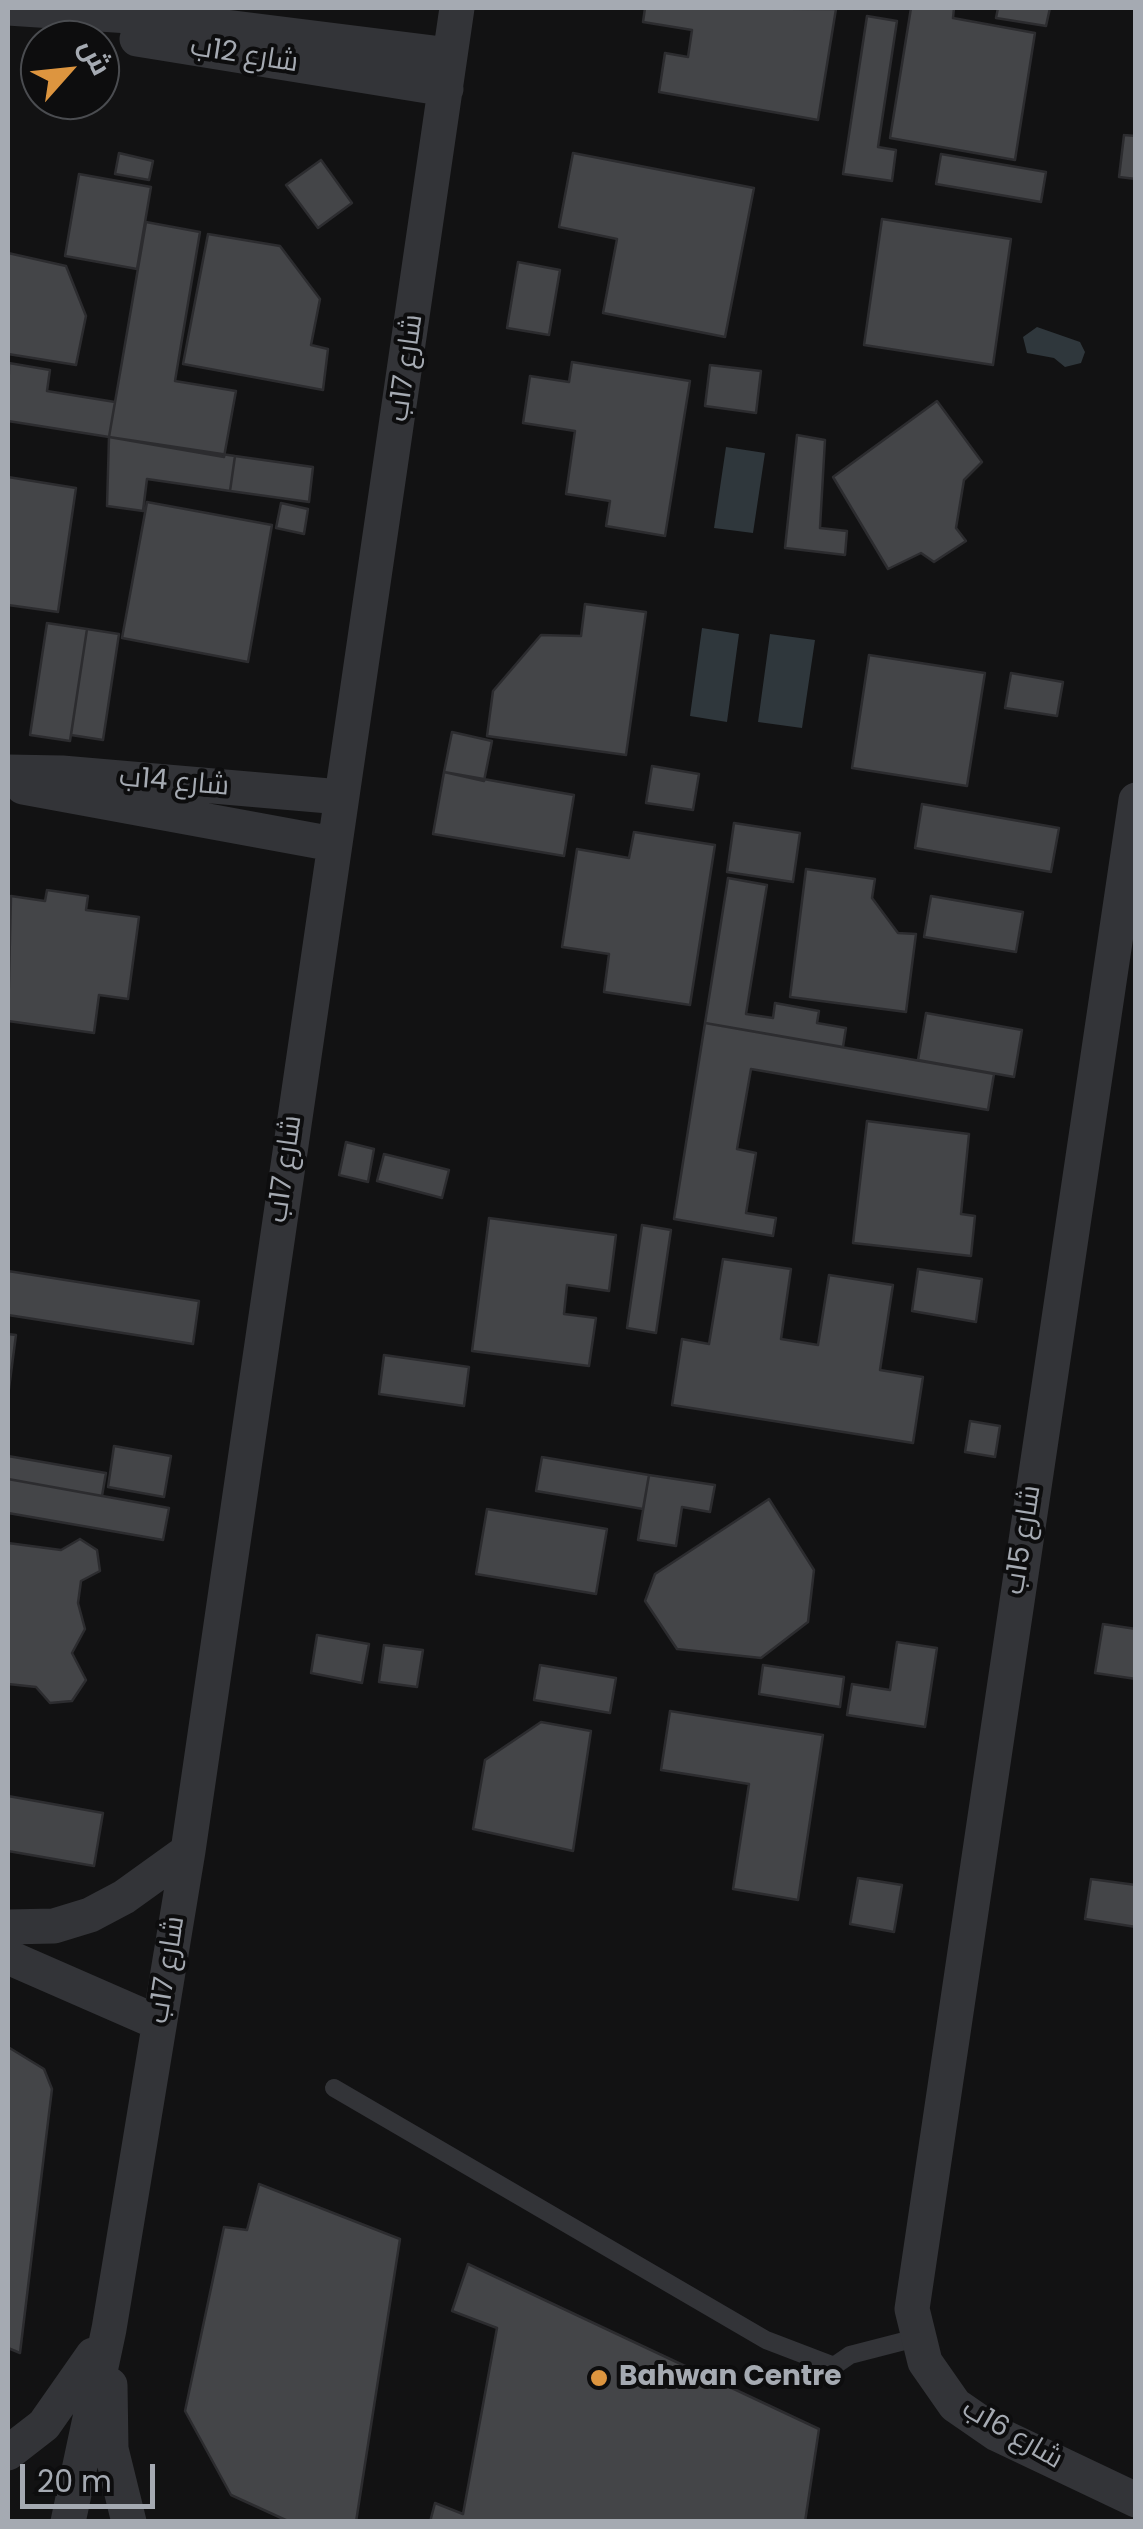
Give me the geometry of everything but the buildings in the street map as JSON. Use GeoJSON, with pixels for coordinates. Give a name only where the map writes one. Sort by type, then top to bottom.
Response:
{"type":"FeatureCollection","features":[{"type":"Feature","properties":{"kind":"street","name":"شارع 12ب"},"geometry":{"type":"LineString","coordinates":[[8,8],[45,13],[116,35],[448,72]]}},
{"type":"Feature","properties":{"kind":"street","name":"شارع 17ب"},"geometry":{"type":"LineString","coordinates":[[68,2522],[109,2329],[188,1851],[457,8]]}},
{"type":"Feature","properties":{"kind":"street","name":"شارع 14ب"},"geometry":{"type":"LineString","coordinates":[[8,772],[62,772],[341,797]]}},
{"type":"Feature","properties":{"kind":"street","name":"شارع 14ب"},"geometry":{"type":"LineString","coordinates":[[8,781],[59,796],[334,844]]}},
{"type":"Feature","properties":{"kind":"street","name":"شارع 15ب"},"geometry":{"type":"LineString","coordinates":[[913,2280],[1136,800]]}},
{"type":"Feature","properties":{"kind":"street"},"geometry":{"type":"LineString","coordinates":[[8,1928],[54,1926],[90,1915],[124,1897],[188,1851]]}},
{"type":"Feature","properties":{"kind":"street"},"geometry":{"type":"LineString","coordinates":[[8,1956],[160,2024]]}},
{"type":"Feature","properties":{"kind":"street","name":"شارع 16ب"},"geometry":{"type":"LineString","coordinates":[[913,2280],[916,2338],[938,2385],[975,2421],[1136,2500]]}},
{"type":"Feature","properties":{"kind":"street","name":"شارع 17ب"},"geometry":{"type":"LineString","coordinates":[[8,2453],[44,2424],[67,2397],[109,2329]]}},
{"type":"Feature","properties":{"kind":"street","name":"شارع 17ب"},"geometry":{"type":"LineString","coordinates":[[109,2329],[111,2449],[129,2522]]}},
{"type":"Feature","properties":{"kind":"lane"},"geometry":{"type":"LineString","coordinates":[[334,2088],[766,2340],[834,2366],[850,2355],[916,2338]]}},
{"type":"Feature","properties":{"kind":"shaded area"},"geometry":{"type":"Polygon","coordinates":[[[1037,327],[1080,342],[1085,352],[1081,363],[1065,367],[1054,358],[1027,353],[1023,337],[1037,327]]]}},
{"type":"Feature","properties":{"kind":"shaded area"},"geometry":{"type":"Polygon","coordinates":[[[726,447],[765,453],[753,533],[714,528],[726,447]]]}},
{"type":"Feature","properties":{"kind":"shaded area"},"geometry":{"type":"Polygon","coordinates":[[[702,628],[739,634],[727,722],[690,716],[702,628]]]}},
{"type":"Feature","properties":{"kind":"shaded area"},"geometry":{"type":"Polygon","coordinates":[[[770,634],[815,640],[802,728],[758,722],[770,634]]]}},
{"type":"Feature","properties":{"kind":"place","name":"Bahwan Centre"},"geometry":{"type":"Point","coordinates":[599,2378]}}]}
